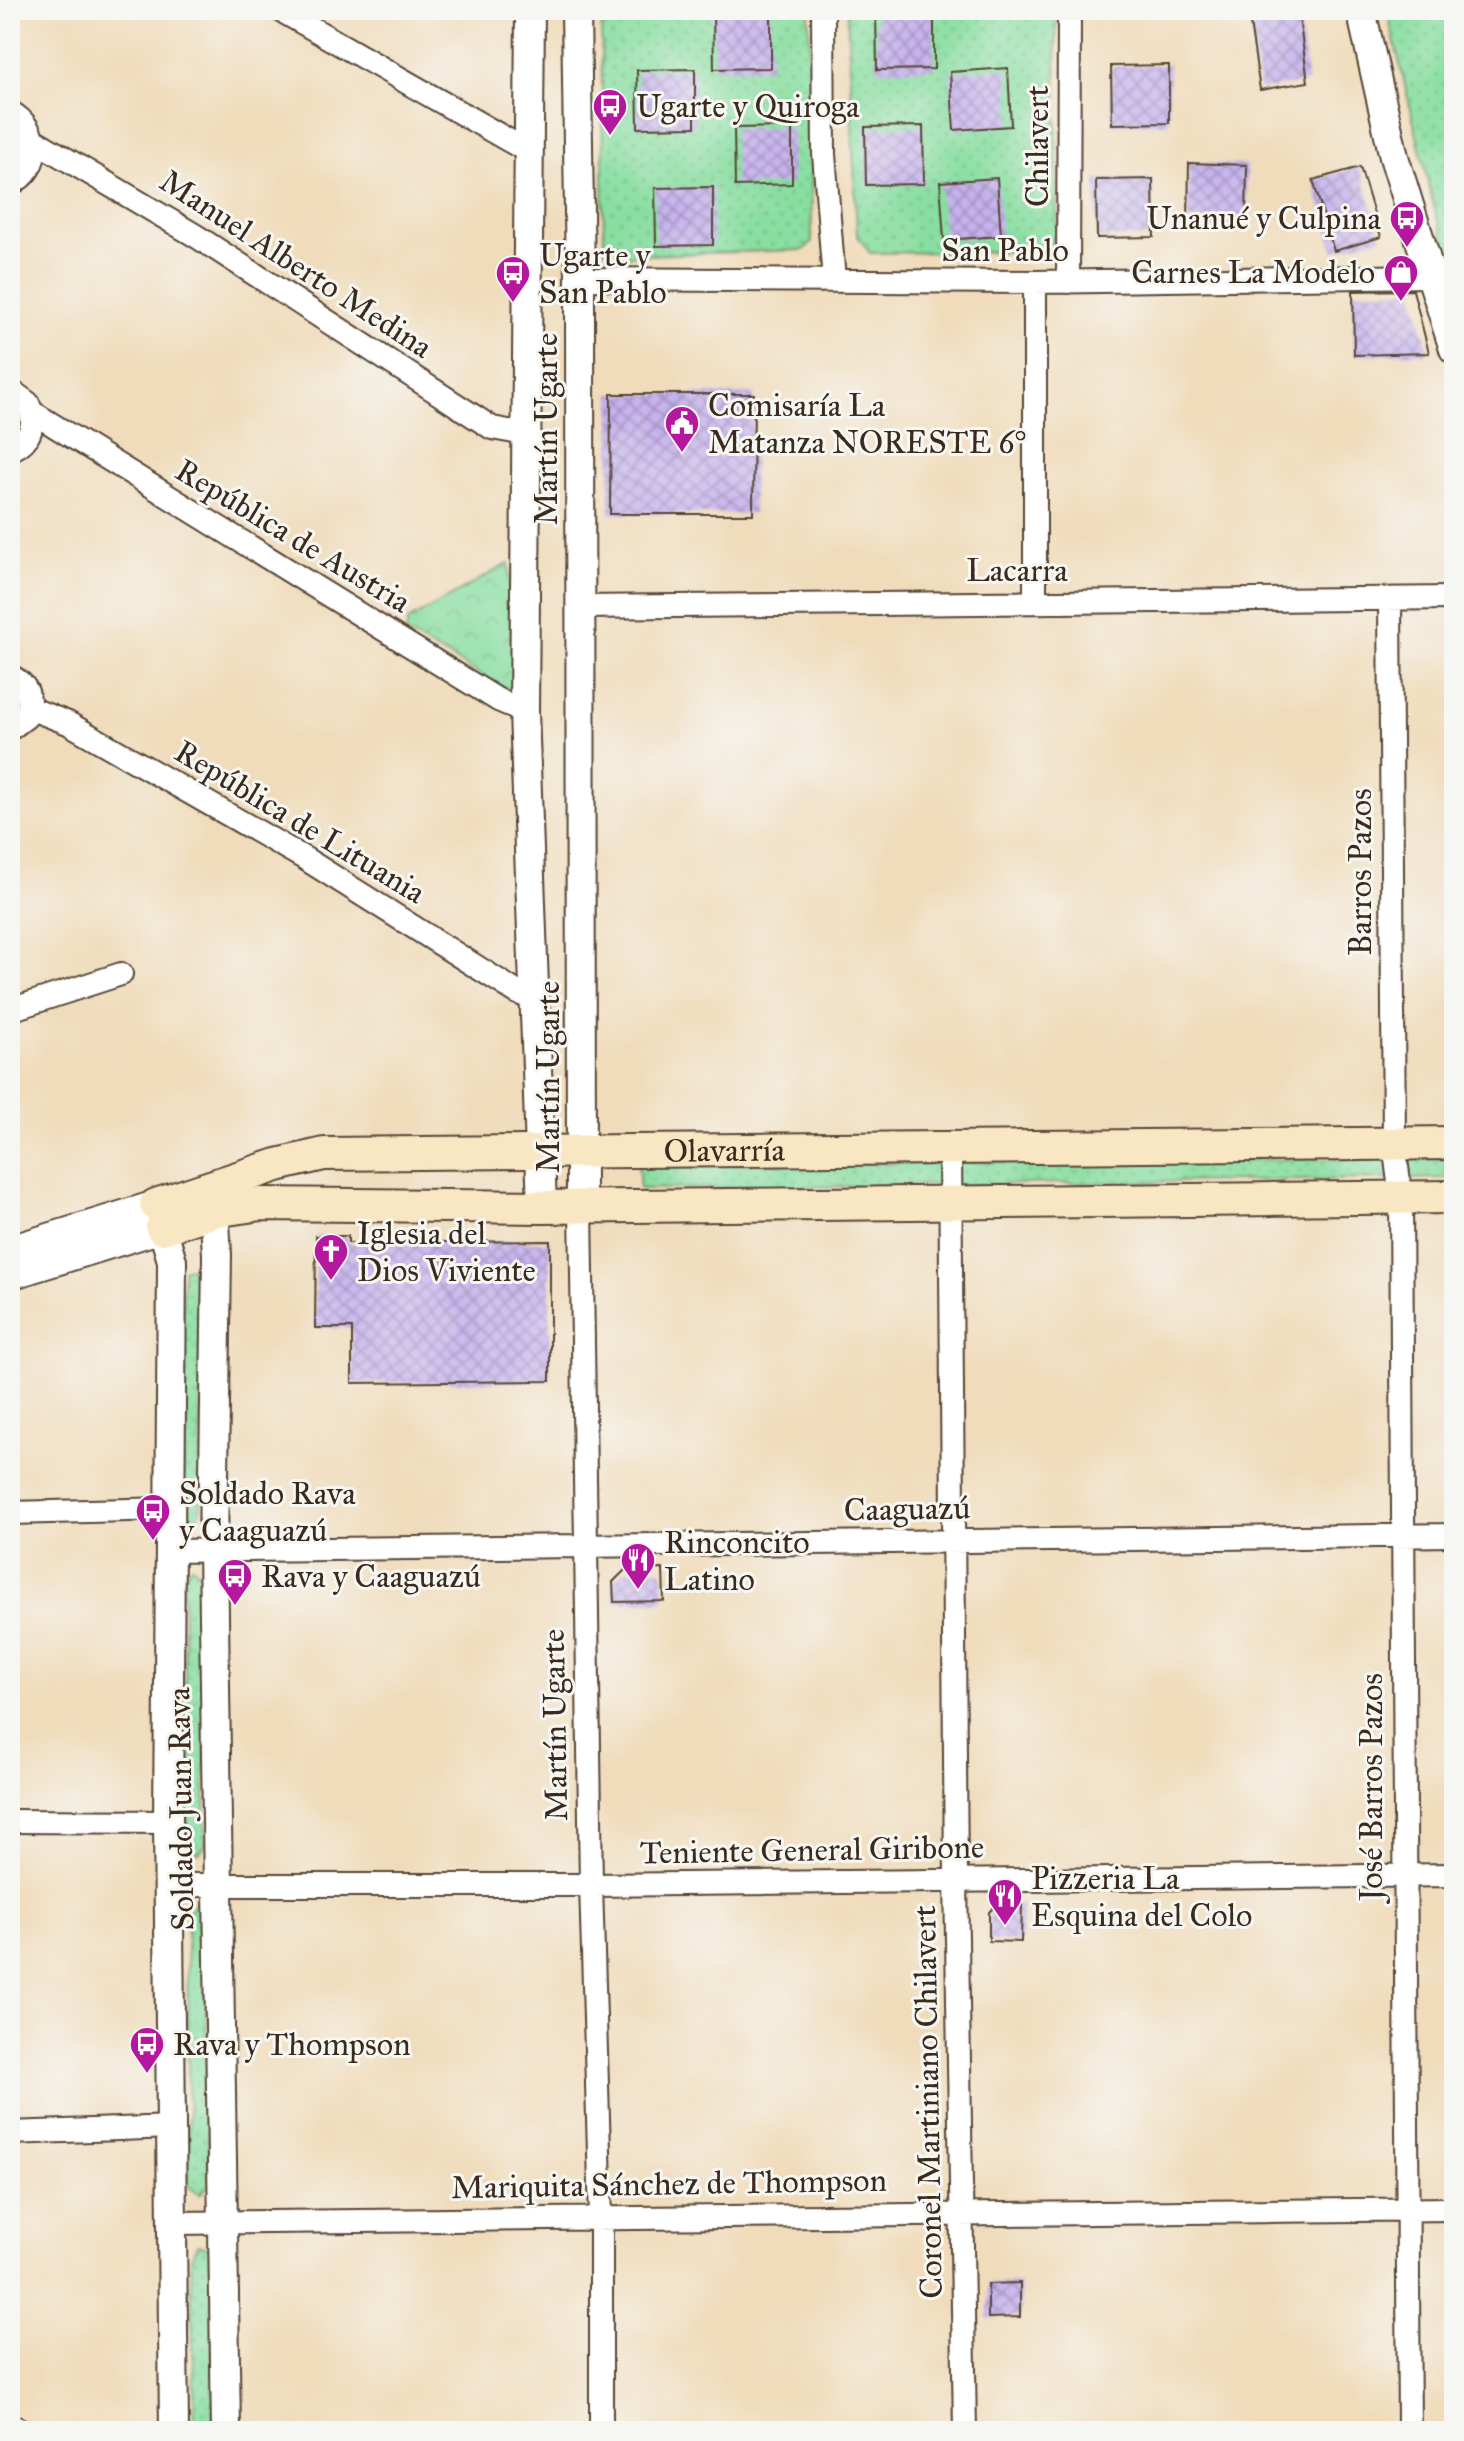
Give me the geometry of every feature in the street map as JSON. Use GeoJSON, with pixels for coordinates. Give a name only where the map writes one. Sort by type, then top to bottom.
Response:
{"type":"FeatureCollection","features":[{"type":"Feature","properties":{"kind":"main road","name":"Olavarría"},"geometry":{"type":"LineString","coordinates":[[159,1217],[213,1199],[290,1161],[324,1154],[1454,1143]]}},
{"type":"Feature","properties":{"kind":"main road","name":"Olavarría"},"geometry":{"type":"LineString","coordinates":[[213,1199],[261,1204],[542,1207],[1454,1197]]}},
{"type":"Feature","properties":{"kind":"street"},"geometry":{"type":"LineString","coordinates":[[280,10],[529,152]]}},
{"type":"Feature","properties":{"kind":"street","name":"Martín Ugarte"},"geometry":{"type":"LineString","coordinates":[[530,10],[524,711],[542,1207]]}},
{"type":"Feature","properties":{"kind":"street","name":"Martín Ugarte"},"geometry":{"type":"LineString","coordinates":[[576,10],[580,279],[581,1206],[591,1885],[601,2218],[601,2431]]}},
{"type":"Feature","properties":{"kind":"street"},"geometry":{"type":"LineString","coordinates":[[823,10],[824,154],[834,281]]}},
{"type":"Feature","properties":{"kind":"street","name":"Chilavert"},"geometry":{"type":"LineString","coordinates":[[1068,282],[1069,10]]}},
{"type":"Feature","properties":{"kind":"street"},"geometry":{"type":"LineString","coordinates":[[1361,10],[1394,157],[1454,349]]}},
{"type":"Feature","properties":{"kind":"street","name":"Manuel Alberto Medina"},"geometry":{"type":"LineString","coordinates":[[10,112],[29,127],[34,140],[196,236],[492,428],[525,434]]}},
{"type":"Feature","properties":{"kind":"street"},"geometry":{"type":"LineString","coordinates":[[10,184],[25,174],[32,164],[34,140]]}},
{"type":"Feature","properties":{"kind":"street","name":"San Pablo"},"geometry":{"type":"LineString","coordinates":[[580,279],[1068,282],[1431,276]]}},
{"type":"Feature","properties":{"kind":"street"},"geometry":{"type":"LineString","coordinates":[[1035,282],[1035,601]]}},
{"type":"Feature","properties":{"kind":"street","name":"República de Austria"},"geometry":{"type":"LineString","coordinates":[[10,390],[21,396],[32,412],[498,700],[524,711]]}},
{"type":"Feature","properties":{"kind":"street"},"geometry":{"type":"LineString","coordinates":[[10,450],[30,434],[32,412]]}},
{"type":"Feature","properties":{"kind":"street","name":"Lacarra"},"geometry":{"type":"LineString","coordinates":[[580,607],[1454,598]]}},
{"type":"Feature","properties":{"kind":"street","name":"Barros Pazos"},"geometry":{"type":"LineString","coordinates":[[1390,600],[1394,1143]]}},
{"type":"Feature","properties":{"kind":"street"},"geometry":{"type":"LineString","coordinates":[[10,676],[27,690],[29,708],[20,724],[10,729]]}},
{"type":"Feature","properties":{"kind":"street","name":"República de Lituania"},"geometry":{"type":"LineString","coordinates":[[29,708],[68,723],[304,858],[518,993],[534,999]]}},
{"type":"Feature","properties":{"kind":"street"},"geometry":{"type":"LineString","coordinates":[[10,1010],[121,974]]}},
{"type":"Feature","properties":{"kind":"street","name":"José Barros Pazos"},"geometry":{"type":"LineString","coordinates":[[1394,1143],[1401,1198],[1409,2431]]}},
{"type":"Feature","properties":{"kind":"street","name":"Coronel Martiniano Chilavert"},"geometry":{"type":"LineString","coordinates":[[950,1148],[956,1879],[965,2431]]}},
{"type":"Feature","properties":{"kind":"street","name":"Soldado Juan Rava"},"geometry":{"type":"LineString","coordinates":[[213,1199],[217,1254],[213,1550],[216,1886],[226,2431]]}},
{"type":"Feature","properties":{"kind":"street","name":"Soldado Juan Rava"},"geometry":{"type":"LineString","coordinates":[[159,1217],[172,1261],[168,1822],[174,2431]]}},
{"type":"Feature","properties":{"kind":"street","name":"Olavarría"},"geometry":{"type":"LineString","coordinates":[[10,1250],[159,1217]]}},
{"type":"Feature","properties":{"kind":"street","name":"Olavarría"},"geometry":{"type":"LineString","coordinates":[[10,1275],[159,1217]]}},
{"type":"Feature","properties":{"kind":"street"},"geometry":{"type":"LineString","coordinates":[[10,1513],[169,1509]]}},
{"type":"Feature","properties":{"kind":"street","name":"Caaguazú"},"geometry":{"type":"LineString","coordinates":[[170,1551],[1454,1535]]}},
{"type":"Feature","properties":{"kind":"street"},"geometry":{"type":"LineString","coordinates":[[10,1821],[168,1822]]}},
{"type":"Feature","properties":{"kind":"street","name":"Teniente General Giribone"},"geometry":{"type":"LineString","coordinates":[[171,1885],[591,1885],[1454,1875]]}},
{"type":"Feature","properties":{"kind":"street"},"geometry":{"type":"LineString","coordinates":[[10,2133],[173,2127]]}},
{"type":"Feature","properties":{"kind":"street","name":"Mariquita Sánchez de Thompson"},"geometry":{"type":"LineString","coordinates":[[173,2223],[1454,2209]]}},
{"type":"Feature","properties":{"kind":"street"},"geometry":{"type":"LineString","coordinates":[[10,2425],[23,2431]]}},
{"type":"Feature","properties":{"kind":"green space"},"geometry":{"type":"Polygon","coordinates":[[[601,10],[809,10],[812,242],[804,250],[610,256],[604,248],[601,10]]]}},
{"type":"Feature","properties":{"kind":"green space"},"geometry":{"type":"Polygon","coordinates":[[[847,10],[1056,10],[1057,236],[1043,251],[870,253],[857,235],[847,10]]]}},
{"type":"Feature","properties":{"kind":"green space"},"geometry":{"type":"Polygon","coordinates":[[[1387,10],[1454,10],[1454,92],[1447,101],[1454,106],[1454,269],[1435,211],[1387,10]]]}},
{"type":"Feature","properties":{"kind":"green space"},"geometry":{"type":"Polygon","coordinates":[[[509,563],[513,686],[507,689],[406,633],[408,621],[509,563]]]}},
{"type":"Feature","properties":{"kind":"green space"},"geometry":{"type":"Polygon","coordinates":[[[1454,1158],[1454,1178],[640,1189],[638,1165],[1454,1158]]]}},
{"type":"Feature","properties":{"kind":"green space"},"geometry":{"type":"Polygon","coordinates":[[[189,1267],[200,1276],[201,1511],[193,1523],[186,1520],[184,1512],[183,1269],[189,1267]]]}},
{"type":"Feature","properties":{"kind":"green space"},"geometry":{"type":"Polygon","coordinates":[[[192,1566],[202,1575],[206,1844],[199,1853],[188,1847],[183,1575],[192,1566]]]}},
{"type":"Feature","properties":{"kind":"green space"},"geometry":{"type":"Polygon","coordinates":[[[196,1902],[205,1911],[209,2185],[200,2194],[189,2187],[187,1912],[196,1902]]]}},
{"type":"Feature","properties":{"kind":"green space"},"geometry":{"type":"Polygon","coordinates":[[[199,2244],[210,2248],[214,2431],[195,2431],[191,2257],[199,2244]]]}},
{"type":"Feature","properties":{"kind":"building"},"geometry":{"type":"Polygon","coordinates":[[[771,10],[771,68],[714,69],[713,11],[771,10]]]}},
{"type":"Feature","properties":{"kind":"building"},"geometry":{"type":"Polygon","coordinates":[[[1298,10],[1308,82],[1260,90],[1249,16],[1298,10]]]}},
{"type":"Feature","properties":{"kind":"building"},"geometry":{"type":"Polygon","coordinates":[[[934,11],[934,69],[877,70],[876,12],[934,11]]]}},
{"type":"Feature","properties":{"kind":"building"},"geometry":{"type":"Polygon","coordinates":[[[1169,65],[1169,123],[1112,124],[1111,66],[1169,65]]]}},
{"type":"Feature","properties":{"kind":"building"},"geometry":{"type":"Polygon","coordinates":[[[1008,68],[1011,126],[954,130],[950,72],[1008,68]]]}},
{"type":"Feature","properties":{"kind":"building"},"geometry":{"type":"Polygon","coordinates":[[[695,69],[695,127],[638,128],[637,70],[695,69]]]}},
{"type":"Feature","properties":{"kind":"building"},"geometry":{"type":"Polygon","coordinates":[[[923,126],[924,184],[866,185],[865,127],[923,126]]]}},
{"type":"Feature","properties":{"kind":"building"},"geometry":{"type":"Polygon","coordinates":[[[792,127],[792,184],[735,186],[734,128],[792,127]]]}},
{"type":"Feature","properties":{"kind":"building"},"geometry":{"type":"Polygon","coordinates":[[[1189,163],[1247,165],[1246,222],[1188,220],[1189,163]]]}},
{"type":"Feature","properties":{"kind":"building"},"geometry":{"type":"Polygon","coordinates":[[[1360,167],[1381,237],[1334,251],[1313,180],[1360,167]]]}},
{"type":"Feature","properties":{"kind":"building"},"geometry":{"type":"Polygon","coordinates":[[[997,178],[1001,236],[944,240],[940,182],[997,178]]]}},
{"type":"Feature","properties":{"kind":"building"},"geometry":{"type":"Polygon","coordinates":[[[1153,179],[1154,237],[1097,238],[1096,180],[1153,179]]]}},
{"type":"Feature","properties":{"kind":"building"},"geometry":{"type":"Polygon","coordinates":[[[713,187],[713,245],[656,246],[655,188],[713,187]]]}},
{"type":"Feature","properties":{"kind":"building"},"geometry":{"type":"Polygon","coordinates":[[[1413,290],[1429,353],[1354,355],[1353,291],[1413,290]]]}},
{"type":"Feature","properties":{"kind":"building","name":"Comisaría La Matanza NORESTE 6°"},"geometry":{"type":"Polygon","coordinates":[[[611,394],[754,394],[753,514],[610,514],[611,394]]]}},
{"type":"Feature","properties":{"kind":"building"},"geometry":{"type":"Polygon","coordinates":[[[316,1236],[348,1236],[348,1243],[550,1241],[550,1381],[352,1383],[352,1328],[315,1328],[316,1236]]]}},
{"type":"Feature","properties":{"kind":"building","name":"Rinconcito Latino"},"geometry":{"type":"Polygon","coordinates":[[[663,1569],[664,1601],[614,1602],[613,1582],[625,1570],[663,1569]]]}},
{"type":"Feature","properties":{"kind":"building","name":"Pizzeria La Esquina del Colo"},"geometry":{"type":"Polygon","coordinates":[[[1022,1905],[1021,1942],[989,1941],[989,1912],[995,1906],[1022,1905]]]}},
{"type":"Feature","properties":{"kind":"building"},"geometry":{"type":"Polygon","coordinates":[[[1020,2283],[1020,2317],[988,2318],[988,2284],[1020,2283]]]}},
{"type":"Feature","properties":{"kind":"place","name":"Ugarte y Quiroga"},"geometry":{"type":"Point","coordinates":[610,137]}},
{"type":"Feature","properties":{"kind":"place","name":"Unanué y Culpina"},"geometry":{"type":"Point","coordinates":[1407,249]}},
{"type":"Feature","properties":{"kind":"place","name":"Carnes La Modelo"},"geometry":{"type":"Point","coordinates":[1401,303]}},
{"type":"Feature","properties":{"kind":"place","name":"Ugarte y San Pablo"},"geometry":{"type":"Point","coordinates":[513,304]}},
{"type":"Feature","properties":{"kind":"place","name":"Comisaría La Matanza NORESTE 6°"},"geometry":{"type":"Point","coordinates":[682,454]}},
{"type":"Feature","properties":{"kind":"place","name":"Iglesia del Dios Viviente"},"geometry":{"type":"Point","coordinates":[331,1282]}},
{"type":"Feature","properties":{"kind":"place","name":"Soldado Rava y Caaguazú"},"geometry":{"type":"Point","coordinates":[153,1542]}},
{"type":"Feature","properties":{"kind":"place","name":"Rinconcito Latino"},"geometry":{"type":"Point","coordinates":[638,1591]}},
{"type":"Feature","properties":{"kind":"place","name":"Rava y Caaguazú"},"geometry":{"type":"Point","coordinates":[235,1607]}},
{"type":"Feature","properties":{"kind":"place","name":"Pizzeria La Esquina del Colo"},"geometry":{"type":"Point","coordinates":[1005,1927]}},
{"type":"Feature","properties":{"kind":"place","name":"Rava y Thompson"},"geometry":{"type":"Point","coordinates":[147,2075]}}]}
